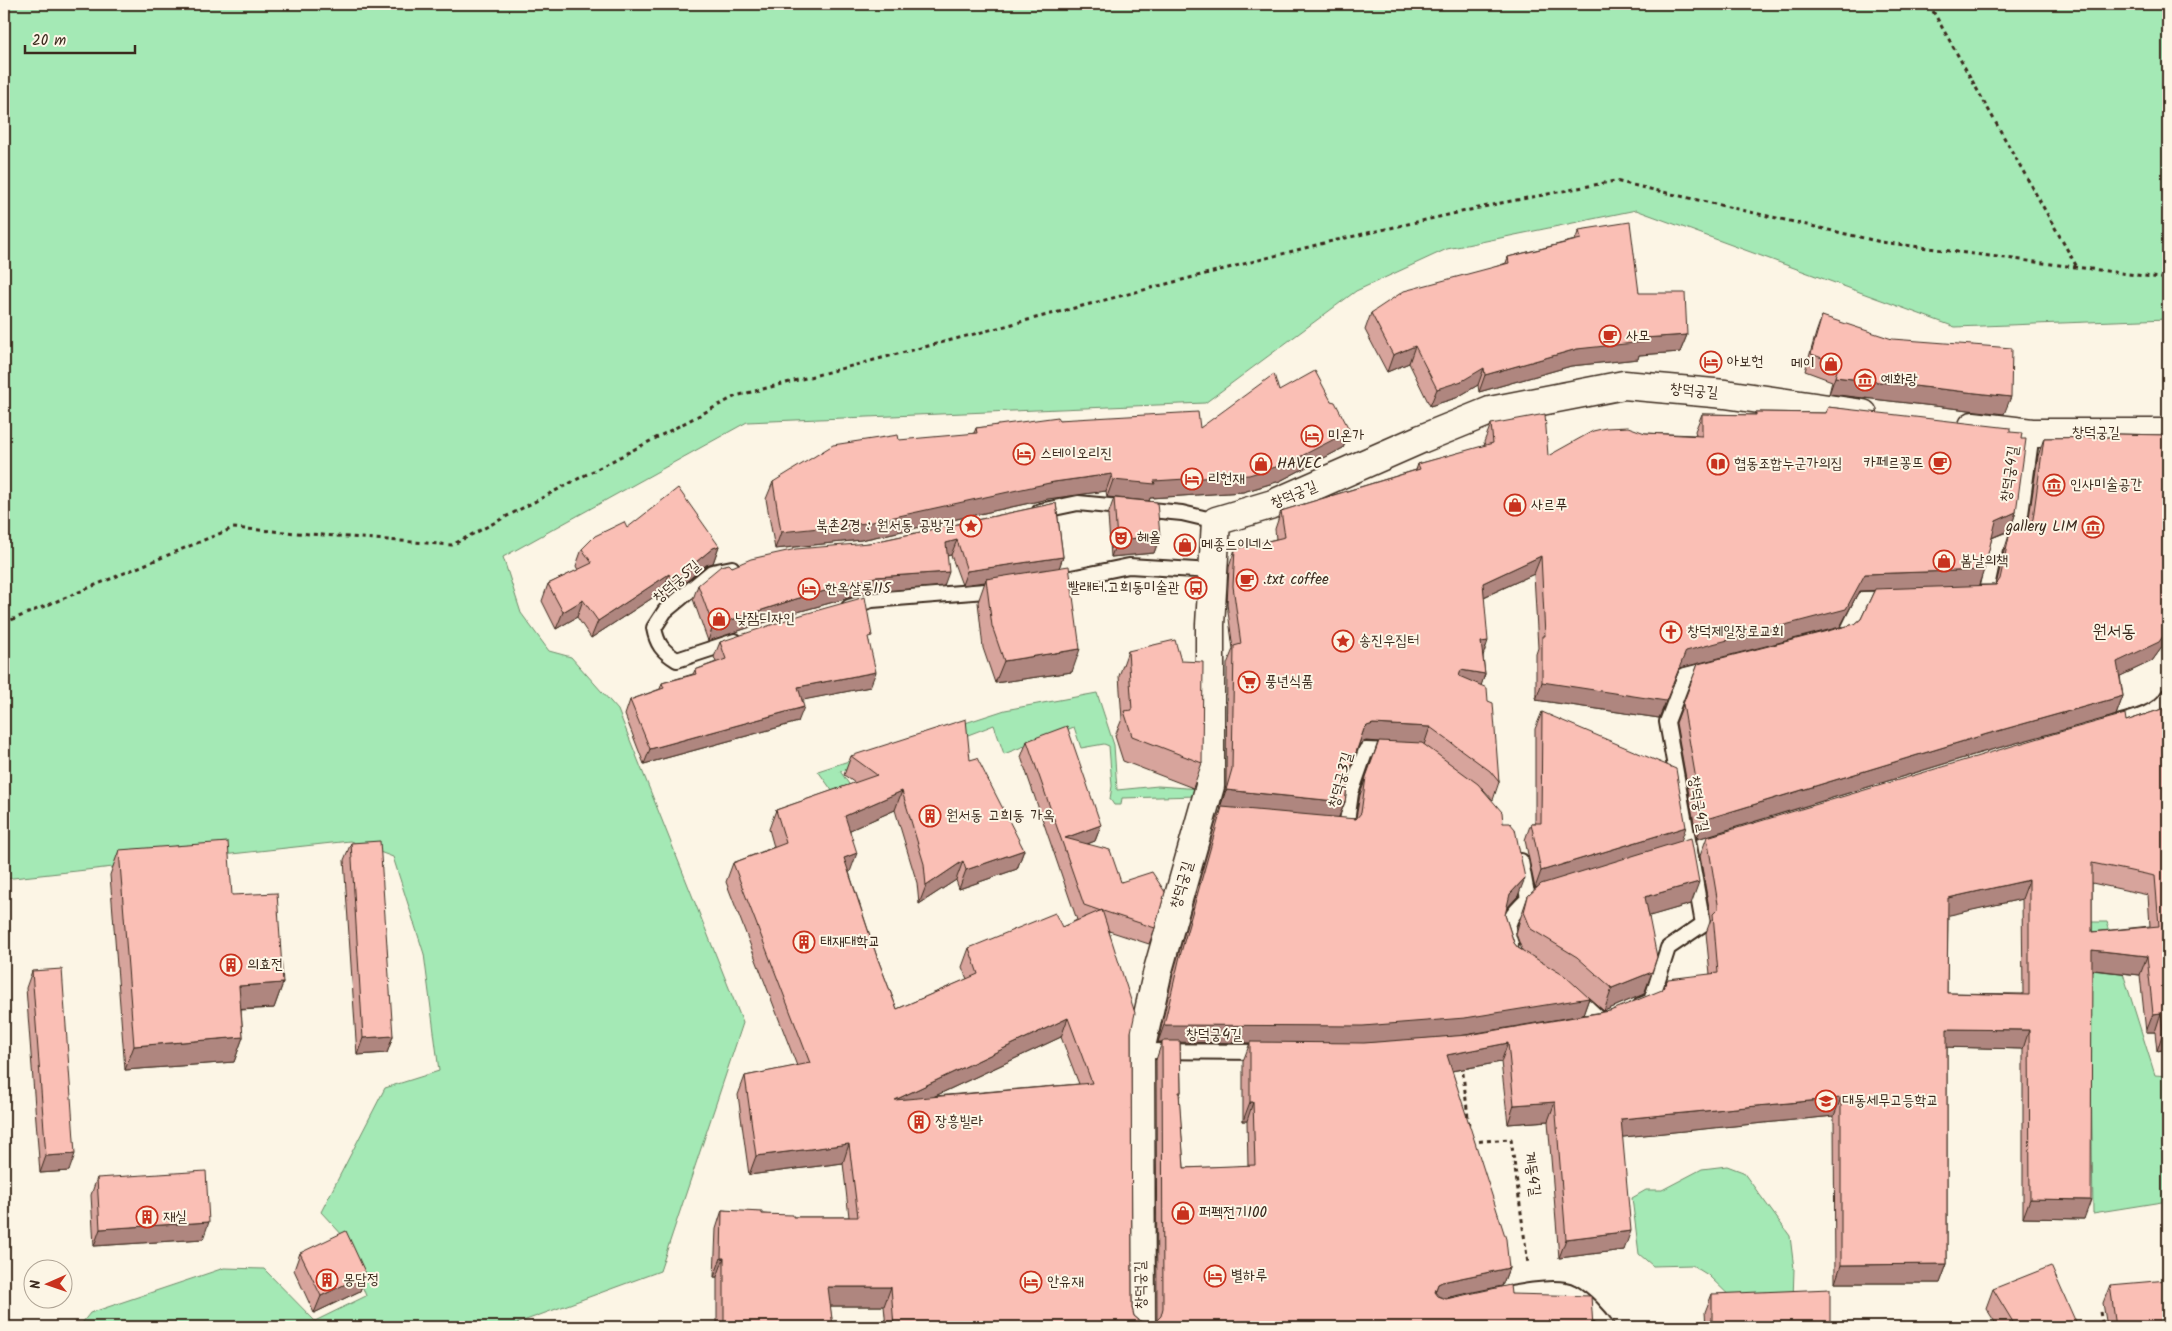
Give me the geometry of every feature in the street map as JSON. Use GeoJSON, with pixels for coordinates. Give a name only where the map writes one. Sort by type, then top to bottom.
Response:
{"type":"FeatureCollection","features":[{"type":"Feature","properties":{"kind":"street","name":"창덕궁길"},"geometry":{"type":"LineString","coordinates":[[1141,1327],[1140,1051],[1158,970],[1206,816],[1210,786],[1212,571],[1216,521],[1273,504],[1490,411],[1624,385],[1725,394],[1889,417]]}},
{"type":"Feature","properties":{"kind":"street","name":"창덕궁길"},"geometry":{"type":"LineString","coordinates":[[1946,423],[2032,433],[2168,434]]}},
{"type":"Feature","properties":{"kind":"lane","name":"창덕궁4길"},"geometry":{"type":"LineString","coordinates":[[1967,596],[1985,596],[1996,544],[2018,536],[2032,433]]}},
{"type":"Feature","properties":{"kind":"lane"},"geometry":{"type":"LineString","coordinates":[[1029,513],[1078,503],[1182,512],[1216,521]]}},
{"type":"Feature","properties":{"kind":"lane","name":"창덕궁5길"},"geometry":{"type":"LineString","coordinates":[[741,566],[712,572],[665,611],[654,628],[657,643],[665,653],[677,660],[747,638]]}},
{"type":"Feature","properties":{"kind":"lane"},"geometry":{"type":"LineString","coordinates":[[1034,585],[1129,566],[1212,571]]}},
{"type":"Feature","properties":{"kind":"lane"},"geometry":{"type":"LineString","coordinates":[[837,610],[872,600],[976,593],[1015,587]]}},
{"type":"Feature","properties":{"kind":"lane"},"geometry":{"type":"LineString","coordinates":[[1827,639],[1846,634],[1863,599],[1901,598]]}},
{"type":"Feature","properties":{"kind":"lane","name":"창덕궁4길"},"geometry":{"type":"LineString","coordinates":[[1583,1024],[1602,1021],[1651,1001],[1668,948],[1704,924],[1666,722],[1685,675],[1723,666]]}},
{"type":"Feature","properties":{"kind":"lane"},"geometry":{"type":"LineString","coordinates":[[2097,729],[2133,719],[2167,702]]}},
{"type":"Feature","properties":{"kind":"lane","name":"창덕궁3길"},"geometry":{"type":"LineString","coordinates":[[1326,827],[1346,829],[1351,793],[1366,750],[1410,752]]}},
{"type":"Feature","properties":{"kind":"lane"},"geometry":{"type":"LineString","coordinates":[[1519,852],[1528,899]]}},
{"type":"Feature","properties":{"kind":"lane"},"geometry":{"type":"LineString","coordinates":[[1516,958],[1507,935],[1512,914],[1528,899],[1557,890]]}},
{"type":"Feature","properties":{"kind":"lane"},"geometry":{"type":"LineString","coordinates":[[1564,986],[1602,1021]]}},
{"type":"Feature","properties":{"kind":"lane","name":"창덕궁4길"},"geometry":{"type":"LineString","coordinates":[[1140,1051],[1273,1052]]}},
{"type":"Feature","properties":{"kind":"lane"},"geometry":{"type":"LineString","coordinates":[[1485,1299],[1532,1290],[1570,1291],[1600,1316],[1607,1327]]}},
{"type":"Feature","properties":{"kind":"path"},"geometry":{"type":"LineString","coordinates":[[1929,4],[2077,267]]}},
{"type":"Feature","properties":{"kind":"path"},"geometry":{"type":"LineString","coordinates":[[4,622],[233,528],[452,545],[736,396],[1328,242],[1501,203],[1615,181],[1881,242],[2168,279]]}},
{"type":"Feature","properties":{"kind":"path","name":"계동4길"},"geometry":{"type":"LineString","coordinates":[[1462,1064],[1471,1142],[1510,1139],[1532,1290]]}},
{"type":"Feature","properties":{"kind":"path"},"geometry":{"type":"LineString","coordinates":[[2100,1312],[2103,1327]]}},
{"type":"Feature","properties":{"kind":"green space"},"geometry":{"type":"Polygon","coordinates":[[[4,4],[2168,4],[2168,319],[1955,327],[1636,210],[1447,249],[1356,291],[1205,403],[747,422],[503,557],[521,613],[549,651],[571,657],[618,710],[743,1023],[660,1271],[507,1327],[79,1327],[90,1313],[224,1268],[264,1269],[315,1321],[366,1296],[344,1237],[321,1212],[385,1088],[439,1071],[424,954],[393,857],[350,841],[4,879],[4,4]]]}},
{"type":"Feature","properties":{"kind":"green space"},"geometry":{"type":"Polygon","coordinates":[[[1097,693],[1114,745],[1117,790],[1158,786],[1201,789],[1198,796],[1122,798],[1121,805],[1114,805],[1110,799],[1112,786],[1109,746],[1104,744],[1081,748],[1074,727],[1004,754],[994,725],[898,759],[840,771],[851,787],[857,811],[858,827],[818,771],[1005,710],[1097,693]]]}},
{"type":"Feature","properties":{"kind":"green space"},"geometry":{"type":"Polygon","coordinates":[[[2089,922],[2107,922],[2155,1075],[2168,1076],[2168,1201],[2093,1213],[2089,922]]]}},
{"type":"Feature","properties":{"kind":"green space"},"geometry":{"type":"Polygon","coordinates":[[[1727,1166],[1743,1172],[1790,1236],[1794,1269],[1793,1301],[1739,1305],[1708,1275],[1692,1265],[1653,1266],[1639,1254],[1632,1198],[1646,1190],[1662,1190],[1702,1169],[1727,1166]]]}},
{"type":"Feature","properties":{"kind":"building"},"geometry":{"type":"Polygon","coordinates":[[[1630,222],[1639,293],[1685,293],[1687,335],[1644,338],[1644,342],[1577,349],[1485,375],[1484,368],[1462,381],[1437,389],[1415,346],[1393,355],[1371,313],[1404,291],[1509,263],[1508,257],[1581,239],[1579,230],[1630,222]]]}},
{"type":"Feature","properties":{"kind":"building"},"geometry":{"type":"Polygon","coordinates":[[[1822,316],[1892,339],[2012,348],[2011,397],[1835,377],[1839,364],[1811,354],[1822,316]]]}},
{"type":"Feature","properties":{"kind":"building"},"geometry":{"type":"Polygon","coordinates":[[[1315,371],[1331,401],[1335,402],[1350,431],[1286,464],[1249,475],[1154,481],[1155,484],[1113,480],[1112,474],[1054,482],[867,523],[781,532],[773,482],[833,445],[898,435],[899,440],[977,433],[976,428],[1058,417],[1058,420],[1198,412],[1200,428],[1274,374],[1279,391],[1315,371]]]}},
{"type":"Feature","properties":{"kind":"building"},"geometry":{"type":"Polygon","coordinates":[[[1828,407],[2010,428],[2010,432],[2022,433],[2021,439],[2026,439],[2016,512],[1996,521],[1984,570],[1865,574],[1846,609],[1686,651],[1666,701],[1542,682],[1542,636],[1545,636],[1541,556],[1483,583],[1488,641],[1481,642],[1485,674],[1461,670],[1459,676],[1487,688],[1488,701],[1493,703],[1499,782],[1490,771],[1430,727],[1373,724],[1364,729],[1349,773],[1345,802],[1226,790],[1232,769],[1234,646],[1241,644],[1233,586],[1235,549],[1285,537],[1281,511],[1420,469],[1418,464],[1493,443],[1491,424],[1545,414],[1548,456],[1593,431],[1606,428],[1628,427],[1645,433],[1702,436],[1702,414],[1756,415],[1756,412],[1826,413],[1828,407]]]}},
{"type":"Feature","properties":{"kind":"building"},"geometry":{"type":"Polygon","coordinates":[[[2116,434],[2168,435],[2168,629],[2159,642],[2117,662],[2123,696],[1987,734],[1703,820],[1683,704],[1698,664],[1855,624],[1861,619],[1875,589],[1996,585],[2000,579],[2010,532],[2028,525],[2033,519],[2044,438],[2116,437],[2116,434]]]}},
{"type":"Feature","properties":{"kind":"building"},"geometry":{"type":"Polygon","coordinates":[[[678,488],[719,546],[713,548],[673,581],[669,574],[598,621],[583,600],[563,612],[548,584],[592,563],[582,549],[595,536],[624,522],[627,528],[678,488]]]}},
{"type":"Feature","properties":{"kind":"building"},"geometry":{"type":"Polygon","coordinates":[[[1114,498],[1157,502],[1160,536],[1117,540],[1114,498]]]}},
{"type":"Feature","properties":{"kind":"building"},"geometry":{"type":"Polygon","coordinates":[[[1056,503],[1063,557],[967,571],[957,540],[946,543],[949,572],[875,577],[796,599],[713,626],[698,585],[721,566],[729,564],[732,567],[751,559],[796,549],[869,543],[1056,503]]]}},
{"type":"Feature","properties":{"kind":"building"},"geometry":{"type":"Polygon","coordinates":[[[1069,566],[1080,649],[1004,661],[992,626],[986,579],[1069,566]]]}},
{"type":"Feature","properties":{"kind":"building"},"geometry":{"type":"Polygon","coordinates":[[[865,597],[872,636],[868,637],[876,672],[798,687],[804,707],[650,749],[630,700],[664,688],[662,683],[696,674],[695,670],[726,659],[720,642],[801,615],[865,597]]]}},
{"type":"Feature","properties":{"kind":"building"},"geometry":{"type":"Polygon","coordinates":[[[1175,640],[1181,661],[1203,662],[1202,763],[1132,736],[1124,711],[1132,710],[1128,651],[1175,640]]]}},
{"type":"Feature","properties":{"kind":"building"},"geometry":{"type":"Polygon","coordinates":[[[2168,707],[2168,1032],[2163,1032],[2161,1013],[2153,1014],[2147,956],[2092,950],[2091,1200],[2030,1199],[2029,1030],[1947,1029],[1947,1264],[1841,1265],[1841,1098],[1621,1119],[1631,1231],[1566,1239],[1555,1102],[1514,1105],[1508,1043],[1447,1055],[1506,1239],[1509,1268],[1442,1282],[1438,1284],[1435,1292],[1438,1296],[1446,1299],[1510,1285],[1511,1294],[1591,1296],[1593,1327],[894,1327],[891,1287],[828,1287],[833,1327],[724,1327],[724,1258],[721,1258],[722,1210],[793,1215],[793,1217],[858,1217],[849,1144],[756,1156],[745,1076],[810,1063],[733,863],[786,843],[776,810],[877,775],[851,756],[966,719],[970,760],[977,758],[1024,850],[966,870],[963,861],[926,886],[924,864],[902,791],[845,816],[857,853],[844,858],[877,957],[897,1009],[978,974],[969,948],[1055,913],[1062,927],[1102,910],[1135,1013],[1131,1032],[1132,1308],[1134,1316],[1147,1324],[1155,1322],[1161,1316],[1163,1308],[1162,1041],[1180,1041],[1181,1092],[1179,1092],[1184,1168],[1255,1165],[1253,1102],[1250,1102],[1250,1042],[1364,1043],[1468,1035],[1610,1011],[1662,990],[1668,979],[1718,973],[1713,914],[1718,909],[1718,904],[1707,837],[2056,733],[2125,714],[2126,721],[2168,707]],[[2092,863],[2092,932],[2159,926],[2155,876],[2092,863]],[[2029,880],[1948,898],[1947,993],[2029,995],[2029,880]],[[1068,1018],[895,1100],[1092,1083],[1068,1018]]]}},
{"type":"Feature","properties":{"kind":"building"},"geometry":{"type":"Polygon","coordinates":[[[1542,712],[1676,769],[1686,827],[1541,871],[1531,823],[1541,823],[1542,712]]]}},
{"type":"Feature","properties":{"kind":"building"},"geometry":{"type":"Polygon","coordinates":[[[1067,726],[1101,825],[1065,838],[1110,850],[1121,882],[1152,872],[1165,892],[1155,928],[1084,905],[1027,741],[1067,726]]]}},
{"type":"Feature","properties":{"kind":"building"},"geometry":{"type":"Polygon","coordinates":[[[1379,741],[1422,743],[1478,784],[1502,812],[1503,823],[1510,823],[1515,829],[1525,878],[1510,894],[1505,915],[1514,943],[1518,948],[1565,976],[1589,998],[1465,1018],[1363,1026],[1164,1025],[1180,956],[1222,807],[1356,819],[1361,813],[1366,777],[1379,741]]]}},
{"type":"Feature","properties":{"kind":"building"},"geometry":{"type":"Polygon","coordinates":[[[1691,838],[1699,882],[1645,897],[1657,957],[1652,972],[1612,988],[1577,957],[1531,929],[1524,912],[1528,896],[1541,884],[1691,838]]]}},
{"type":"Feature","properties":{"kind":"building"},"geometry":{"type":"Polygon","coordinates":[[[380,841],[393,1036],[363,1038],[351,843],[380,841]]]}},
{"type":"Feature","properties":{"kind":"building"},"geometry":{"type":"Polygon","coordinates":[[[228,842],[232,895],[277,893],[283,983],[239,986],[243,1037],[134,1046],[119,850],[228,842]]]}},
{"type":"Feature","properties":{"kind":"building"},"geometry":{"type":"Polygon","coordinates":[[[62,969],[75,1154],[46,1156],[32,971],[62,969]]]}},
{"type":"Feature","properties":{"kind":"building","name":"재실"},"geometry":{"type":"Polygon","coordinates":[[[206,1171],[209,1222],[100,1229],[97,1178],[206,1171]]]}},
{"type":"Feature","properties":{"kind":"building"},"geometry":{"type":"Polygon","coordinates":[[[346,1231],[366,1274],[321,1296],[300,1253],[346,1231]]]}},
{"type":"Feature","properties":{"kind":"building"},"geometry":{"type":"Polygon","coordinates":[[[2051,1266],[2078,1327],[2016,1327],[1993,1289],[2051,1266]]]}},
{"type":"Feature","properties":{"kind":"building"},"geometry":{"type":"Polygon","coordinates":[[[2168,1280],[2168,1327],[2116,1327],[2110,1285],[2168,1280]]]}},
{"type":"Feature","properties":{"kind":"building"},"geometry":{"type":"Polygon","coordinates":[[[1830,1289],[1830,1327],[1712,1327],[1712,1294],[1830,1289]]]}},
{"type":"Feature","properties":{"kind":"place","name":"사모"},"geometry":{"type":"Point","coordinates":[1610,336]}},
{"type":"Feature","properties":{"kind":"place","name":"아보헌"},"geometry":{"type":"Point","coordinates":[1711,362]}},
{"type":"Feature","properties":{"kind":"place","name":"메이"},"geometry":{"type":"Point","coordinates":[1831,364]}},
{"type":"Feature","properties":{"kind":"place","name":"예화랑"},"geometry":{"type":"Point","coordinates":[1865,380]}},
{"type":"Feature","properties":{"kind":"place","name":"미온가"},"geometry":{"type":"Point","coordinates":[1312,436]}},
{"type":"Feature","properties":{"kind":"place","name":"스테이오리진"},"geometry":{"type":"Point","coordinates":[1024,454]}},
{"type":"Feature","properties":{"kind":"place","name":"카페르꽁뜨"},"geometry":{"type":"Point","coordinates":[1940,463]}},
{"type":"Feature","properties":{"kind":"place","name":"HAVEC"},"geometry":{"type":"Point","coordinates":[1261,464]}},
{"type":"Feature","properties":{"kind":"place","name":"협동조합누군가의집"},"geometry":{"type":"Point","coordinates":[1718,464]}},
{"type":"Feature","properties":{"kind":"place","name":"리헌재"},"geometry":{"type":"Point","coordinates":[1192,479]}},
{"type":"Feature","properties":{"kind":"place","name":"인사미술공간"},"geometry":{"type":"Point","coordinates":[2054,485]}},
{"type":"Feature","properties":{"kind":"place","name":"사르푸"},"geometry":{"type":"Point","coordinates":[1515,505]}},
{"type":"Feature","properties":{"kind":"place","name":"북촌2경 : 원서동 공방길"},"geometry":{"type":"Point","coordinates":[971,526]}},
{"type":"Feature","properties":{"kind":"place","name":"gallery LIM"},"geometry":{"type":"Point","coordinates":[2093,527]}},
{"type":"Feature","properties":{"kind":"place","name":"헤올"},"geometry":{"type":"Point","coordinates":[1121,538]}},
{"type":"Feature","properties":{"kind":"place","name":"메종드이네스"},"geometry":{"type":"Point","coordinates":[1185,545]}},
{"type":"Feature","properties":{"kind":"place","name":"봄날의책"},"geometry":{"type":"Point","coordinates":[1944,561]}},
{"type":"Feature","properties":{"kind":"place","name":".txt coffee"},"geometry":{"type":"Point","coordinates":[1247,580]}},
{"type":"Feature","properties":{"kind":"place","name":"빨래터.고희동미술관"},"geometry":{"type":"Point","coordinates":[1196,588]}},
{"type":"Feature","properties":{"kind":"place","name":"한옥살롱115"},"geometry":{"type":"Point","coordinates":[809,589]}},
{"type":"Feature","properties":{"kind":"place","name":"낮잠디자인"},"geometry":{"type":"Point","coordinates":[719,619]}},
{"type":"Feature","properties":{"kind":"place","name":"창덕제일장로교회"},"geometry":{"type":"Point","coordinates":[1671,632]}},
{"type":"Feature","properties":{"kind":"place","name":"송진우집터"},"geometry":{"type":"Point","coordinates":[1343,641]}},
{"type":"Feature","properties":{"kind":"place","name":"풍년식품"},"geometry":{"type":"Point","coordinates":[1249,682]}},
{"type":"Feature","properties":{"kind":"place","name":"원서동 고희동 가옥"},"geometry":{"type":"Point","coordinates":[930,816]}},
{"type":"Feature","properties":{"kind":"place","name":"태재대학교"},"geometry":{"type":"Point","coordinates":[804,942]}},
{"type":"Feature","properties":{"kind":"place","name":"의효전"},"geometry":{"type":"Point","coordinates":[231,965]}},
{"type":"Feature","properties":{"kind":"place","name":"대동세무고등학교"},"geometry":{"type":"Point","coordinates":[1826,1101]}},
{"type":"Feature","properties":{"kind":"place","name":"장흥빌라"},"geometry":{"type":"Point","coordinates":[919,1122]}},
{"type":"Feature","properties":{"kind":"place","name":"퍼펙전기100"},"geometry":{"type":"Point","coordinates":[1183,1213]}},
{"type":"Feature","properties":{"kind":"place","name":"재실"},"geometry":{"type":"Point","coordinates":[147,1217]}},
{"type":"Feature","properties":{"kind":"place","name":"별하루"},"geometry":{"type":"Point","coordinates":[1215,1276]}},
{"type":"Feature","properties":{"kind":"place","name":"몽답정"},"geometry":{"type":"Point","coordinates":[327,1280]}},
{"type":"Feature","properties":{"kind":"place","name":"안유재"},"geometry":{"type":"Point","coordinates":[1031,1282]}},
{"type":"Feature","properties":{"kind":"district","name":"원서동"},"geometry":{"type":"Point","coordinates":[2114,632]}}]}
